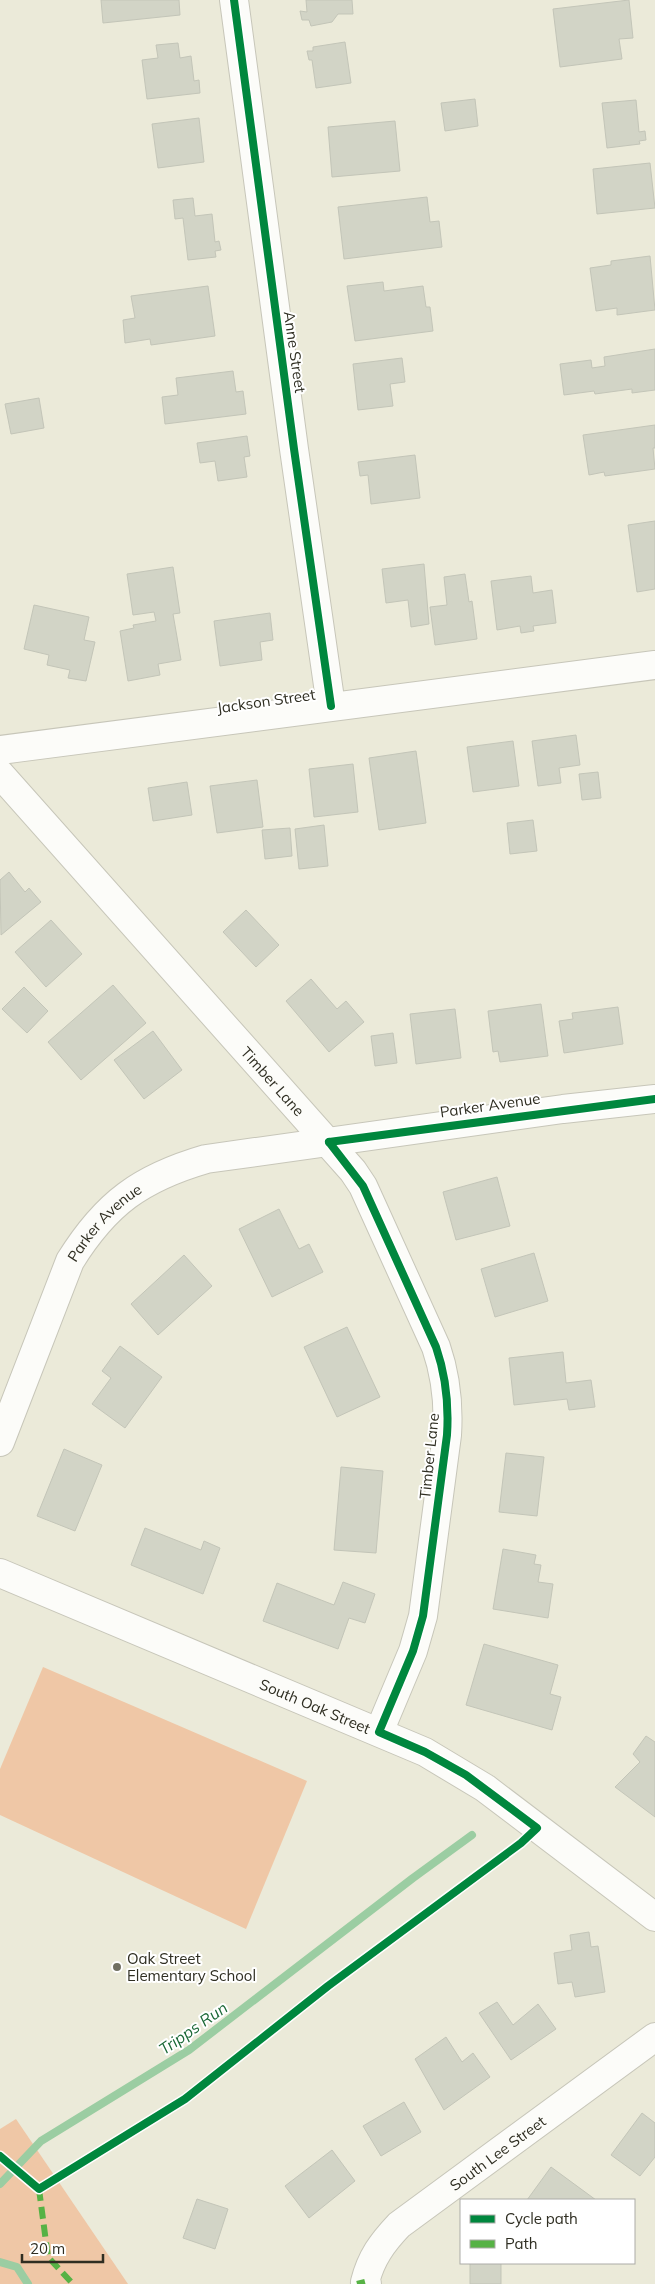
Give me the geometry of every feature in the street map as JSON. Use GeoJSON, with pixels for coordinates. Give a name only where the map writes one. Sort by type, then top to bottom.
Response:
{"type":"FeatureCollection","features":[{"type":"Feature","properties":{"kind":"street","name":"Anne Street"},"geometry":{"type":"LineString","coordinates":[[234,0],[330,706]]}},
{"type":"Feature","properties":{"kind":"street","name":"Jackson Street"},"geometry":{"type":"LineString","coordinates":[[0,750],[655,665]]}},
{"type":"Feature","properties":{"kind":"street","name":"Timber Lane"},"geometry":{"type":"LineString","coordinates":[[0,774],[353,1170],[363,1186],[436,1347],[444,1373],[448,1407],[447,1435],[422,1616],[413,1651],[379,1732]]}},
{"type":"Feature","properties":{"kind":"street","name":"Parker Avenue"},"geometry":{"type":"LineString","coordinates":[[0,1442],[70,1261],[85,1236],[113,1205],[141,1184],[181,1166],[206,1159],[655,1099]]}},
{"type":"Feature","properties":{"kind":"street","name":"South Oak Street"},"geometry":{"type":"LineString","coordinates":[[0,1572],[379,1732],[441,1761],[496,1797],[655,1917]]}},
{"type":"Feature","properties":{"kind":"street","name":"South Lee Street"},"geometry":{"type":"LineString","coordinates":[[367,2284],[364,2282],[370,2263],[381,2244],[399,2225],[655,2037]]}},
{"type":"Feature","properties":{"kind":"shaded area"},"geometry":{"type":"Polygon","coordinates":[[[43,1667],[307,1781],[246,1929],[0,1815],[0,1769],[43,1667]]]}},
{"type":"Feature","properties":{"kind":"shaded area"},"geometry":{"type":"Polygon","coordinates":[[[16,2119],[128,2284],[0,2284],[0,2129],[16,2119]]]}},
{"type":"Feature","properties":{"kind":"building"},"geometry":{"type":"Polygon","coordinates":[[[101,0],[179,0],[180,15],[103,23],[101,0]]]}},
{"type":"Feature","properties":{"kind":"building"},"geometry":{"type":"Polygon","coordinates":[[[306,0],[352,0],[353,14],[338,14],[332,22],[311,26],[309,20],[302,20],[300,11],[307,12],[306,0]]]}},
{"type":"Feature","properties":{"kind":"building"},"geometry":{"type":"Polygon","coordinates":[[[629,0],[633,38],[619,39],[622,59],[560,67],[553,9],[629,0]]]}},
{"type":"Feature","properties":{"kind":"building"},"geometry":{"type":"Polygon","coordinates":[[[345,42],[351,83],[316,88],[312,60],[309,60],[307,51],[313,51],[313,47],[345,42]]]}},
{"type":"Feature","properties":{"kind":"building"},"geometry":{"type":"Polygon","coordinates":[[[178,43],[180,58],[191,56],[194,81],[199,80],[200,93],[147,99],[142,60],[158,58],[156,45],[178,43]]]}},
{"type":"Feature","properties":{"kind":"building"},"geometry":{"type":"Polygon","coordinates":[[[475,99],[478,126],[445,131],[441,103],[475,99]]]}},
{"type":"Feature","properties":{"kind":"building"},"geometry":{"type":"Polygon","coordinates":[[[636,100],[639,132],[645,131],[646,140],[639,141],[640,144],[607,148],[602,103],[636,100]]]}},
{"type":"Feature","properties":{"kind":"building"},"geometry":{"type":"Polygon","coordinates":[[[199,118],[204,162],[158,168],[152,124],[199,118]]]}},
{"type":"Feature","properties":{"kind":"building"},"geometry":{"type":"Polygon","coordinates":[[[395,121],[400,171],[332,177],[328,127],[395,121]]]}},
{"type":"Feature","properties":{"kind":"building"},"geometry":{"type":"Polygon","coordinates":[[[650,163],[655,208],[597,214],[593,169],[650,163]]]}},
{"type":"Feature","properties":{"kind":"building"},"geometry":{"type":"Polygon","coordinates":[[[427,197],[430,222],[439,221],[442,247],[344,259],[338,207],[427,197]]]}},
{"type":"Feature","properties":{"kind":"building"},"geometry":{"type":"Polygon","coordinates":[[[193,198],[195,216],[212,214],[215,242],[219,241],[221,250],[215,251],[216,257],[188,260],[183,218],[175,219],[173,200],[193,198]]]}},
{"type":"Feature","properties":{"kind":"building"},"geometry":{"type":"Polygon","coordinates":[[[650,256],[655,310],[617,315],[617,308],[596,311],[590,268],[611,265],[611,261],[650,256]]]}},
{"type":"Feature","properties":{"kind":"building"},"geometry":{"type":"Polygon","coordinates":[[[383,282],[384,291],[423,286],[426,307],[430,307],[433,331],[355,341],[347,286],[383,282]]]}},
{"type":"Feature","properties":{"kind":"building"},"geometry":{"type":"Polygon","coordinates":[[[208,286],[215,336],[151,345],[150,339],[125,343],[123,320],[135,318],[131,296],[208,286]]]}},
{"type":"Feature","properties":{"kind":"building"},"geometry":{"type":"Polygon","coordinates":[[[655,349],[655,390],[632,393],[632,389],[595,394],[594,391],[564,395],[560,364],[591,360],[592,368],[605,366],[604,357],[655,349]]]}},
{"type":"Feature","properties":{"kind":"building"},"geometry":{"type":"Polygon","coordinates":[[[402,358],[405,382],[390,384],[393,406],[358,410],[353,364],[402,358]]]}},
{"type":"Feature","properties":{"kind":"building"},"geometry":{"type":"Polygon","coordinates":[[[233,371],[236,392],[243,391],[246,414],[165,424],[162,397],[178,395],[176,378],[233,371]]]}},
{"type":"Feature","properties":{"kind":"building"},"geometry":{"type":"Polygon","coordinates":[[[39,398],[44,428],[11,434],[5,404],[39,398]]]}},
{"type":"Feature","properties":{"kind":"building"},"geometry":{"type":"Polygon","coordinates":[[[655,425],[655,448],[653,448],[655,469],[605,476],[604,472],[589,475],[583,435],[655,425]]]}},
{"type":"Feature","properties":{"kind":"building"},"geometry":{"type":"Polygon","coordinates":[[[247,436],[250,456],[244,457],[247,477],[218,481],[215,461],[200,463],[197,443],[247,436]]]}},
{"type":"Feature","properties":{"kind":"building"},"geometry":{"type":"Polygon","coordinates":[[[415,455],[420,498],[371,504],[368,475],[360,476],[358,462],[415,455]]]}},
{"type":"Feature","properties":{"kind":"building"},"geometry":{"type":"Polygon","coordinates":[[[655,521],[655,589],[637,592],[628,525],[655,521]]]}},
{"type":"Feature","properties":{"kind":"building"},"geometry":{"type":"Polygon","coordinates":[[[424,564],[429,624],[411,627],[408,600],[386,603],[382,569],[424,564]]]}},
{"type":"Feature","properties":{"kind":"building"},"geometry":{"type":"Polygon","coordinates":[[[173,567],[180,613],[173,614],[181,660],[158,664],[160,675],[128,681],[120,631],[134,628],[133,625],[156,621],[154,612],[133,615],[127,574],[173,567]]]}},
{"type":"Feature","properties":{"kind":"building"},"geometry":{"type":"Polygon","coordinates":[[[465,574],[469,602],[472,601],[477,639],[435,645],[430,607],[447,605],[444,577],[465,574]]]}},
{"type":"Feature","properties":{"kind":"building"},"geometry":{"type":"Polygon","coordinates":[[[531,576],[533,593],[552,590],[556,623],[533,626],[534,631],[521,633],[520,626],[497,630],[491,581],[531,576]]]}},
{"type":"Feature","properties":{"kind":"building"},"geometry":{"type":"Polygon","coordinates":[[[34,605],[89,617],[84,640],[95,642],[86,681],[68,678],[70,670],[47,665],[49,655],[24,649],[34,605]]]}},
{"type":"Feature","properties":{"kind":"building"},"geometry":{"type":"Polygon","coordinates":[[[270,613],[273,640],[260,642],[262,660],[220,666],[214,621],[270,613]]]}},
{"type":"Feature","properties":{"kind":"building"},"geometry":{"type":"Polygon","coordinates":[[[576,735],[580,765],[559,768],[561,783],[538,786],[532,741],[576,735]]]}},
{"type":"Feature","properties":{"kind":"building"},"geometry":{"type":"Polygon","coordinates":[[[513,741],[519,786],[473,792],[467,747],[513,741]]]}},
{"type":"Feature","properties":{"kind":"building"},"geometry":{"type":"Polygon","coordinates":[[[416,751],[426,823],[379,830],[369,758],[416,751]]]}},
{"type":"Feature","properties":{"kind":"building"},"geometry":{"type":"Polygon","coordinates":[[[353,764],[358,812],[314,817],[309,769],[353,764]]]}},
{"type":"Feature","properties":{"kind":"building"},"geometry":{"type":"Polygon","coordinates":[[[598,772],[601,798],[582,800],[579,774],[598,772]]]}},
{"type":"Feature","properties":{"kind":"building"},"geometry":{"type":"Polygon","coordinates":[[[257,780],[263,827],[217,833],[210,786],[257,780]]]}},
{"type":"Feature","properties":{"kind":"building"},"geometry":{"type":"Polygon","coordinates":[[[187,782],[192,815],[153,821],[148,788],[187,782]]]}},
{"type":"Feature","properties":{"kind":"building"},"geometry":{"type":"Polygon","coordinates":[[[533,820],[537,851],[510,854],[507,823],[533,820]]]}},
{"type":"Feature","properties":{"kind":"building"},"geometry":{"type":"Polygon","coordinates":[[[324,825],[328,866],[299,869],[295,829],[324,825]]]}},
{"type":"Feature","properties":{"kind":"building"},"geometry":{"type":"Polygon","coordinates":[[[290,828],[292,856],[265,859],[262,830],[290,828]]]}},
{"type":"Feature","properties":{"kind":"building"},"geometry":{"type":"Polygon","coordinates":[[[9,872],[25,892],[29,888],[41,902],[1,935],[0,880],[9,872]]]}},
{"type":"Feature","properties":{"kind":"building"},"geometry":{"type":"Polygon","coordinates":[[[246,910],[279,945],[256,967],[223,932],[246,910]]]}},
{"type":"Feature","properties":{"kind":"building"},"geometry":{"type":"Polygon","coordinates":[[[51,920],[82,954],[46,987],[15,952],[51,920]]]}},
{"type":"Feature","properties":{"kind":"building"},"geometry":{"type":"Polygon","coordinates":[[[311,979],[337,1009],[346,1001],[364,1022],[329,1052],[286,1001],[311,979]]]}},
{"type":"Feature","properties":{"kind":"building"},"geometry":{"type":"Polygon","coordinates":[[[113,985],[146,1023],[81,1080],[48,1042],[113,985]]]}},
{"type":"Feature","properties":{"kind":"building"},"geometry":{"type":"Polygon","coordinates":[[[24,987],[48,1011],[27,1033],[2,1009],[24,987]]]}},
{"type":"Feature","properties":{"kind":"building"},"geometry":{"type":"Polygon","coordinates":[[[541,1004],[548,1056],[500,1062],[498,1051],[493,1052],[488,1011],[541,1004]]]}},
{"type":"Feature","properties":{"kind":"building"},"geometry":{"type":"Polygon","coordinates":[[[618,1007],[623,1044],[564,1053],[559,1021],[573,1019],[572,1013],[618,1007]]]}},
{"type":"Feature","properties":{"kind":"building"},"geometry":{"type":"Polygon","coordinates":[[[455,1009],[461,1058],[416,1064],[410,1014],[455,1009]]]}},
{"type":"Feature","properties":{"kind":"building"},"geometry":{"type":"Polygon","coordinates":[[[153,1031],[182,1070],[144,1099],[114,1060],[153,1031]]]}},
{"type":"Feature","properties":{"kind":"building"},"geometry":{"type":"Polygon","coordinates":[[[393,1033],[397,1063],[375,1066],[371,1036],[393,1033]]]}},
{"type":"Feature","properties":{"kind":"building"},"geometry":{"type":"Polygon","coordinates":[[[497,1177],[510,1226],[456,1240],[443,1192],[497,1177]]]}},
{"type":"Feature","properties":{"kind":"building"},"geometry":{"type":"Polygon","coordinates":[[[279,1209],[299,1249],[309,1244],[323,1272],[272,1297],[239,1229],[279,1209]]]}},
{"type":"Feature","properties":{"kind":"building"},"geometry":{"type":"Polygon","coordinates":[[[534,1253],[548,1301],[495,1317],[481,1269],[534,1253]]]}},
{"type":"Feature","properties":{"kind":"building"},"geometry":{"type":"Polygon","coordinates":[[[184,1255],[212,1286],[158,1335],[131,1304],[184,1255]]]}},
{"type":"Feature","properties":{"kind":"building"},"geometry":{"type":"Polygon","coordinates":[[[347,1327],[380,1397],[337,1417],[304,1347],[347,1327]]]}},
{"type":"Feature","properties":{"kind":"building"},"geometry":{"type":"Polygon","coordinates":[[[120,1346],[162,1377],[125,1428],[92,1404],[111,1378],[102,1371],[120,1346]]]}},
{"type":"Feature","properties":{"kind":"building"},"geometry":{"type":"Polygon","coordinates":[[[563,1352],[566,1383],[591,1380],[595,1407],[569,1410],[567,1399],[514,1405],[509,1358],[563,1352]]]}},
{"type":"Feature","properties":{"kind":"building"},"geometry":{"type":"Polygon","coordinates":[[[64,1449],[102,1465],[75,1531],[37,1516],[64,1449]]]}},
{"type":"Feature","properties":{"kind":"building"},"geometry":{"type":"Polygon","coordinates":[[[506,1453],[544,1457],[537,1516],[499,1512],[506,1453]]]}},
{"type":"Feature","properties":{"kind":"building"},"geometry":{"type":"Polygon","coordinates":[[[341,1467],[383,1471],[376,1553],[334,1550],[341,1467]]]}},
{"type":"Feature","properties":{"kind":"building"},"geometry":{"type":"Polygon","coordinates":[[[145,1528],[201,1550],[204,1541],[220,1548],[203,1594],[131,1565],[145,1528]]]}},
{"type":"Feature","properties":{"kind":"building"},"geometry":{"type":"Polygon","coordinates":[[[503,1549],[536,1555],[534,1564],[541,1565],[538,1582],[553,1584],[548,1618],[493,1609],[503,1549]]]}},
{"type":"Feature","properties":{"kind":"building"},"geometry":{"type":"Polygon","coordinates":[[[343,1582],[375,1594],[365,1623],[349,1618],[338,1649],[263,1621],[277,1583],[334,1605],[343,1582]]]}},
{"type":"Feature","properties":{"kind":"building"},"geometry":{"type":"Polygon","coordinates":[[[484,1644],[558,1665],[550,1694],[561,1697],[552,1730],[466,1705],[484,1644]]]}},
{"type":"Feature","properties":{"kind":"building"},"geometry":{"type":"Polygon","coordinates":[[[646,1736],[655,1742],[655,1817],[615,1787],[640,1762],[633,1754],[646,1736]]]}},
{"type":"Feature","properties":{"kind":"building"},"geometry":{"type":"Polygon","coordinates":[[[589,1932],[591,1947],[598,1946],[605,1992],[575,1997],[572,1982],[558,1984],[554,1953],[572,1950],[570,1935],[589,1932]]]}},
{"type":"Feature","properties":{"kind":"building"},"geometry":{"type":"Polygon","coordinates":[[[497,2002],[513,2025],[538,2004],[556,2029],[511,2060],[479,2013],[497,2002]]]}},
{"type":"Feature","properties":{"kind":"building"},"geometry":{"type":"Polygon","coordinates":[[[446,2037],[462,2062],[473,2053],[490,2077],[444,2110],[415,2059],[446,2037]]]}},
{"type":"Feature","properties":{"kind":"building"},"geometry":{"type":"Polygon","coordinates":[[[404,2102],[421,2132],[381,2156],[363,2126],[404,2102]]]}},
{"type":"Feature","properties":{"kind":"building"},"geometry":{"type":"Polygon","coordinates":[[[642,2113],[655,2123],[655,2157],[640,2176],[611,2155],[642,2113]]]}},
{"type":"Feature","properties":{"kind":"building"},"geometry":{"type":"Polygon","coordinates":[[[332,2150],[355,2181],[309,2218],[285,2186],[332,2150]]]}},
{"type":"Feature","properties":{"kind":"building"},"geometry":{"type":"Polygon","coordinates":[[[551,2167],[595,2199],[528,2199],[551,2167]]]}},
{"type":"Feature","properties":{"kind":"building"},"geometry":{"type":"Polygon","coordinates":[[[197,2199],[228,2209],[215,2249],[183,2238],[197,2199]]]}},
{"type":"Feature","properties":{"kind":"building"},"geometry":{"type":"Polygon","coordinates":[[[470,2264],[501,2264],[501,2284],[470,2284],[470,2264]]]}},
{"type":"Feature","properties":{"kind":"waterway","name":"Tripps Run"},"geometry":{"type":"LineString","coordinates":[[0,2184],[41,2141],[189,2050],[472,1835]]}},
{"type":"Feature","properties":{"kind":"waterway"},"geometry":{"type":"LineString","coordinates":[[0,2262],[17,2267],[28,2284]]}},
{"type":"Feature","properties":{"kind":"marked path"},"geometry":{"type":"LineString","coordinates":[[39,2189],[48,2257],[73,2284]]}},
{"type":"Feature","properties":{"kind":"marked path"},"geometry":{"type":"LineString","coordinates":[[357,2284],[365,2282]]}},
{"type":"Feature","properties":{"kind":"cycle path"},"geometry":{"type":"LineString","coordinates":[[234,0],[294,449],[331,706]]}},
{"type":"Feature","properties":{"kind":"cycle path"},"geometry":{"type":"LineString","coordinates":[[329,1142],[655,1099]]}},
{"type":"Feature","properties":{"kind":"cycle path"},"geometry":{"type":"LineString","coordinates":[[0,2156],[39,2189],[185,2099],[328,1986],[521,1843],[537,1828],[466,1775],[425,1752],[379,1732],[413,1651],[423,1616],[447,1435],[448,1412],[444,1379],[436,1347],[363,1186],[329,1142]]}},
{"type":"Feature","properties":{"kind":"place","name":"Oak Street Elementary School"},"geometry":{"type":"Point","coordinates":[117,1967]}}]}
